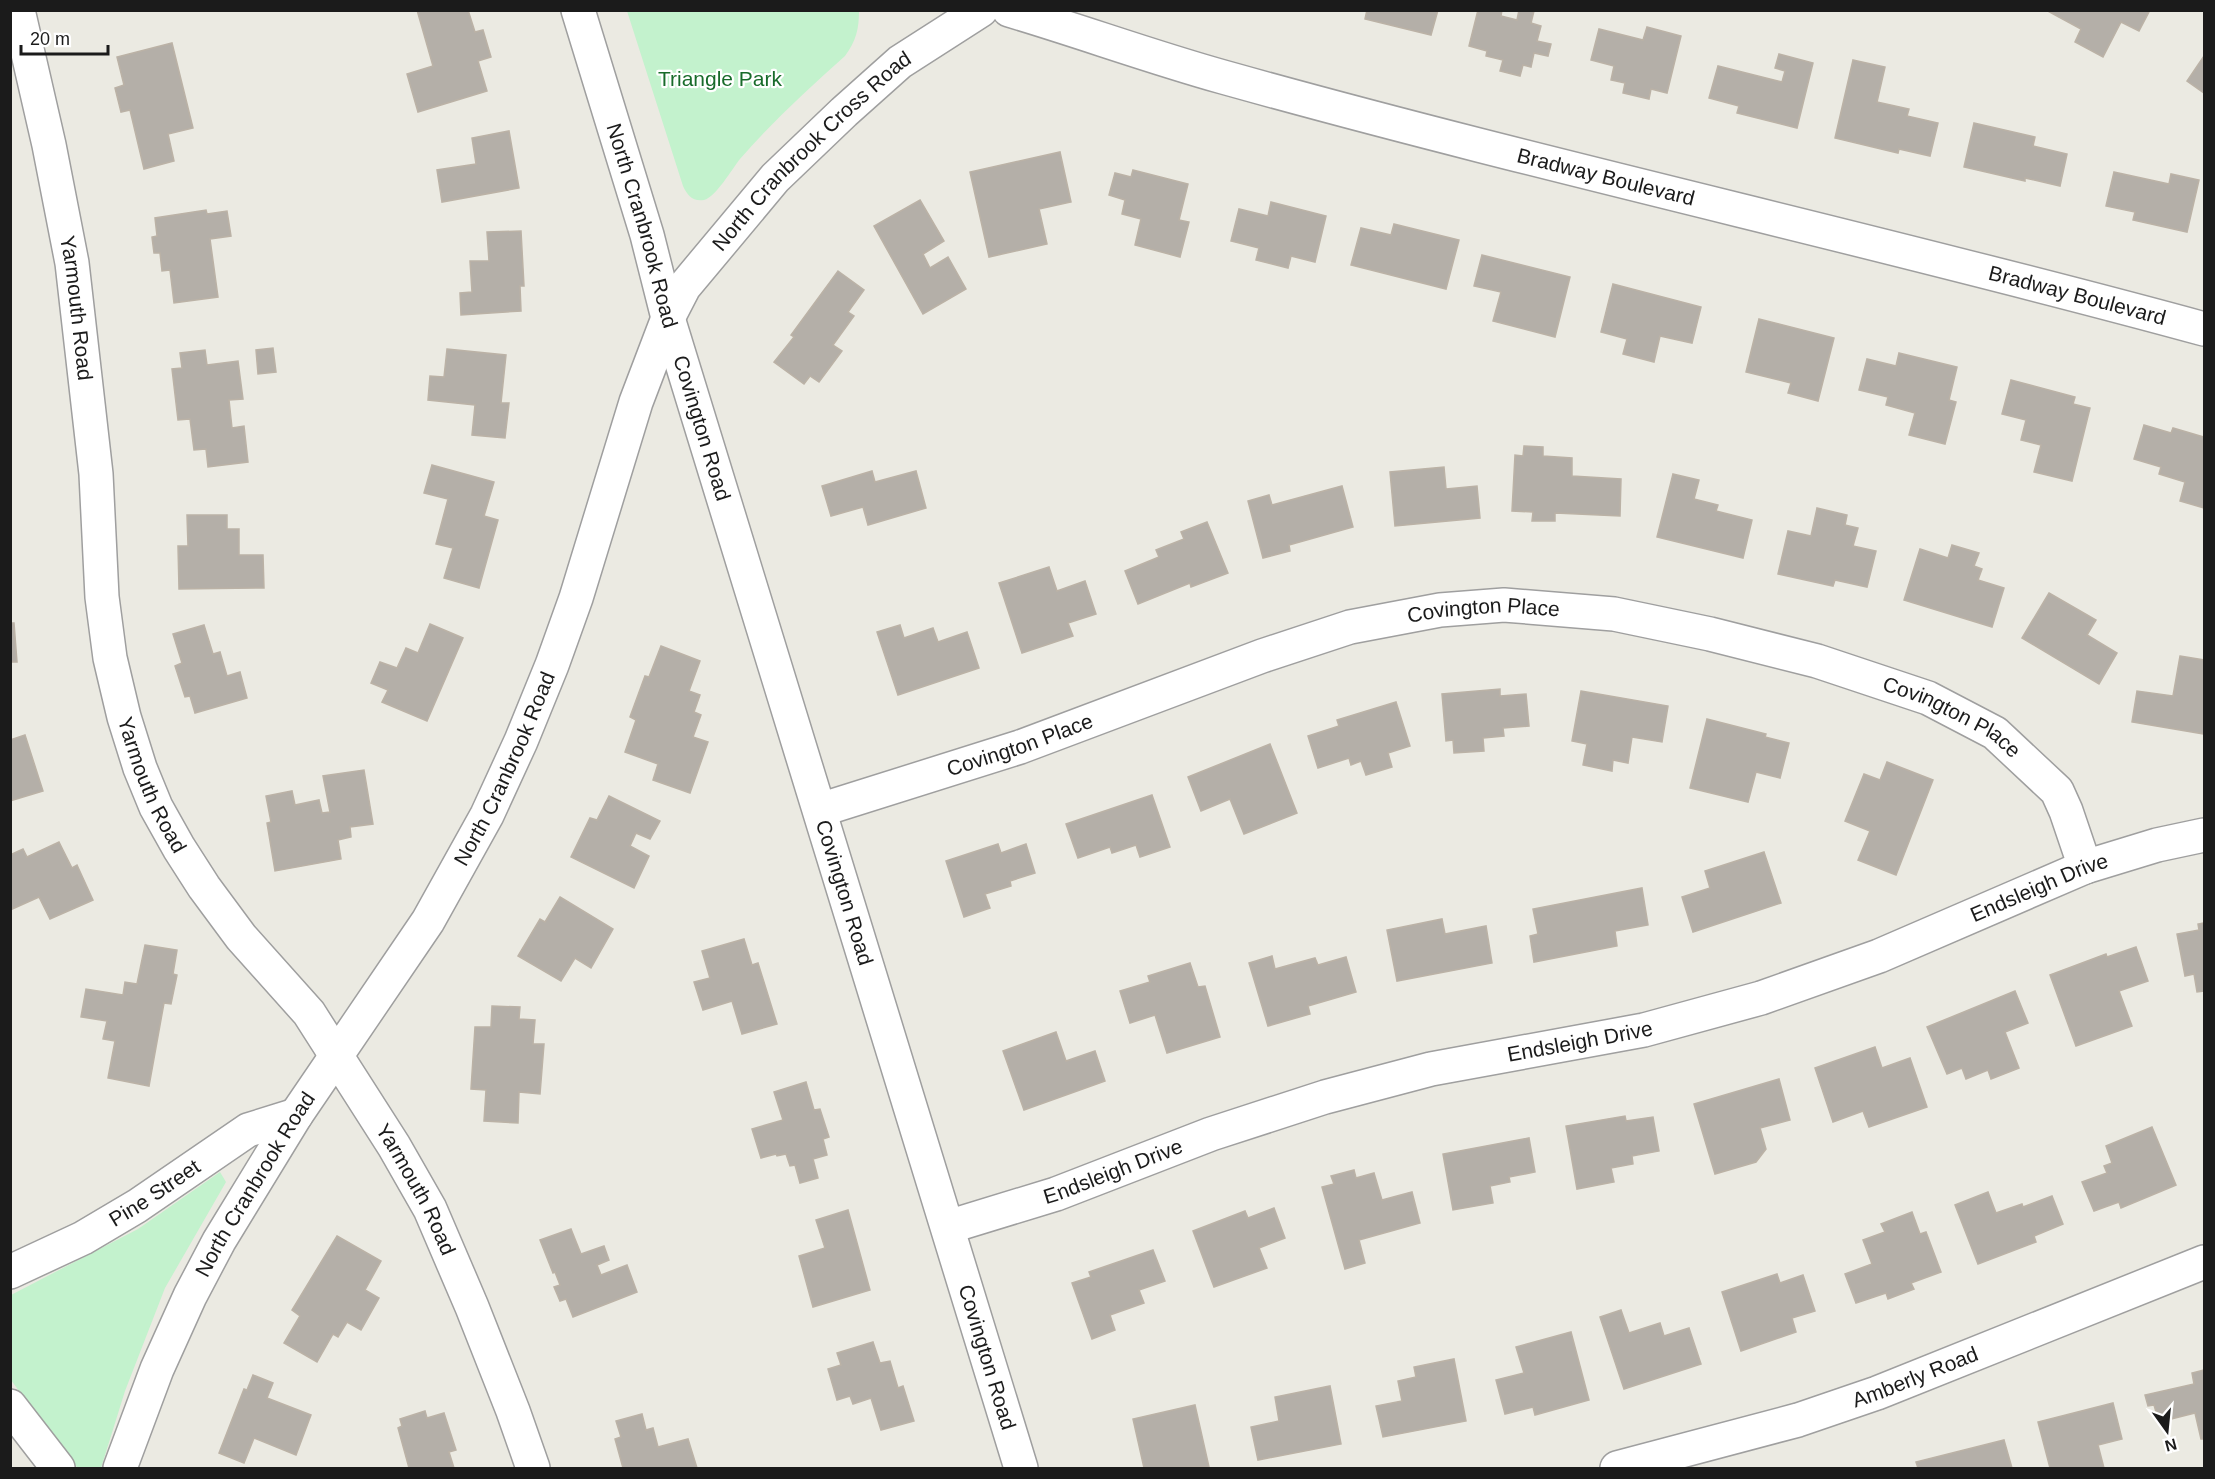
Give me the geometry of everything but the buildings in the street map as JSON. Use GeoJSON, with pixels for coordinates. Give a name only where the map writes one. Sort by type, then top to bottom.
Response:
{"type":"FeatureCollection","features":[{"type":"Feature","properties":{"kind":"street","name":"Yarmouth Road"},"geometry":{"type":"LineString","coordinates":[[18,10],[49,145],[72,263],[96,474],[102,597],[110,658],[124,717],[140,768],[156,807],[179,849],[242,937],[309,1013],[394,1146],[430,1209],[484,1338],[533,1468]]}},
{"type":"Feature","properties":{"kind":"street","name":"North Cranbrook Road"},"geometry":{"type":"LineString","coordinates":[[120,1468],[157,1369],[190,1296],[219,1241],[296,1115],[428,921],[487,815],[521,741],[576,598],[636,402],[668,318],[647,235],[578,10]]}},
{"type":"Feature","properties":{"kind":"street","name":"North Cranbrook Cross Road"},"geometry":{"type":"LineString","coordinates":[[668,318],[684,287],[775,178],[900,62],[981,10]]}},
{"type":"Feature","properties":{"kind":"street","name":"Bradway Boulevard"},"geometry":{"type":"LineString","coordinates":[[1009,10],[1233,80],[1539,160],[2053,287],[2205,329]]}},
{"type":"Feature","properties":{"kind":"street","name":"Covington Road"},"geometry":{"type":"LineString","coordinates":[[668,318],[1021,1468]]}},
{"type":"Feature","properties":{"kind":"street","name":"Covington Place"},"geometry":{"type":"LineString","coordinates":[[820,810],[1020,747],[1262,656],[1350,627],[1440,610],[1504,605],[1614,615],[1710,634],[1817,661],[1928,698],[1995,733],[2057,791],[2085,867]]}},
{"type":"Feature","properties":{"kind":"street","name":"Endsleigh Drive"},"geometry":{"type":"LineString","coordinates":[[948,1227],[1056,1194],[1211,1134],[1325,1097],[1431,1069],[1644,1030],[1761,998],[1889,952],[2085,867],[2157,845],[2205,835]]}},
{"type":"Feature","properties":{"kind":"street","name":"Pine Street"},"geometry":{"type":"LineString","coordinates":[[10,1272],[82,1238],[137,1206],[248,1130],[296,1115]]}},
{"type":"Feature","properties":{"kind":"street","name":"Amberly Road"},"geometry":{"type":"LineString","coordinates":[[1617,1468],[1787,1423],[1877,1393],[2205,1262]]}},
{"type":"Feature","properties":{"kind":"street"},"geometry":{"type":"LineString","coordinates":[[10,1406],[58,1468]]}},
{"type":"Feature","properties":{"kind":"green space","name":"Triangle Park"},"geometry":{"type":"Polygon","coordinates":[[[627,11],[859,11],[856,35],[845,56],[765,132],[740,159],[714,194],[704,200],[697,200],[686,192],[683,186],[627,11]]]}},
{"type":"Feature","properties":{"kind":"green space"},"geometry":{"type":"Polygon","coordinates":[[[220,1172],[226,1182],[165,1288],[125,1391],[101,1468],[79,1468],[72,1464],[11,1380],[11,1295],[138,1229],[220,1172]]]}}]}
